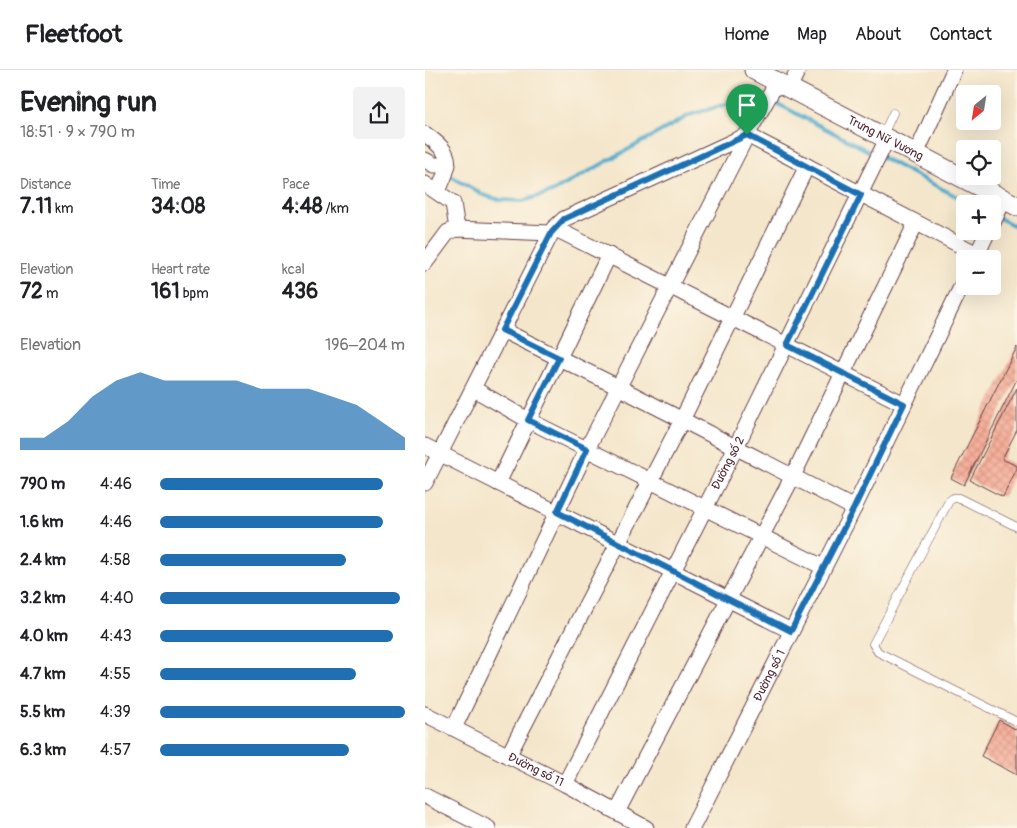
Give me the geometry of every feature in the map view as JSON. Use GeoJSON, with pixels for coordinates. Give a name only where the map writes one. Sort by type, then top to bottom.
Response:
{"type":"FeatureCollection","features":[{"type":"Feature","properties":{"kind":"street","name":"Trưng Nữ Vương"},"geometry":{"type":"LineString","coordinates":[[754,70],[779,88],[884,141],[916,154],[969,195]]}},
{"type":"Feature","properties":{"kind":"street"},"geometry":{"type":"LineString","coordinates":[[455,728],[587,449],[620,388],[670,285],[747,135],[759,113],[779,88],[798,70]]}},
{"type":"Feature","properties":{"kind":"street"},"geometry":{"type":"LineString","coordinates":[[916,154],[953,70]]}},
{"type":"Feature","properties":{"kind":"street"},"geometry":{"type":"LineString","coordinates":[[425,134],[442,146],[440,179]]}},
{"type":"Feature","properties":{"kind":"street"},"geometry":{"type":"LineString","coordinates":[[747,135],[965,250]]}},
{"type":"Feature","properties":{"kind":"street"},"geometry":{"type":"LineString","coordinates":[[425,483],[552,230],[564,219],[747,135]]}},
{"type":"Feature","properties":{"kind":"street","name":"Đường số 2"},"geometry":{"type":"LineString","coordinates":[[565,784],[672,570],[736,448],[861,195],[884,141]]}},
{"type":"Feature","properties":{"kind":"street"},"geometry":{"type":"LineString","coordinates":[[425,160],[434,165],[453,203],[457,229]]}},
{"type":"Feature","properties":{"kind":"street"},"geometry":{"type":"LineString","coordinates":[[508,756],[649,480],[682,420],[731,317],[807,166]]}},
{"type":"Feature","properties":{"kind":"street"},"geometry":{"type":"LineString","coordinates":[[617,812],[793,476],[916,223]]}},
{"type":"Feature","properties":{"kind":"street"},"geometry":{"type":"LineString","coordinates":[[425,263],[448,232],[457,229],[552,230],[670,285],[904,404]]}},
{"type":"Feature","properties":{"kind":"street"},"geometry":{"type":"LineString","coordinates":[[498,483],[609,255]]}},
{"type":"Feature","properties":{"kind":"street","name":"Đường số 1"},"geometry":{"type":"LineString","coordinates":[[692,828],[854,508],[957,295]]}},
{"type":"Feature","properties":{"kind":"street"},"geometry":{"type":"LineString","coordinates":[[502,330],[854,508]]}},
{"type":"Feature","properties":{"kind":"street"},"geometry":{"type":"LineString","coordinates":[[473,389],[528,420],[823,568]]}},
{"type":"Feature","properties":{"kind":"street"},"geometry":{"type":"LineString","coordinates":[[425,446],[791,631]]}},
{"type":"Feature","properties":{"kind":"street","name":"Đường số 11"},"geometry":{"type":"LineString","coordinates":[[425,714],[565,784],[646,828]]}},
{"type":"Feature","properties":{"kind":"street"},"geometry":{"type":"LineString","coordinates":[[425,796],[488,828]]}},
{"type":"Feature","properties":{"kind":"lane"},"geometry":{"type":"LineString","coordinates":[[884,141],[893,114]]}},
{"type":"Feature","properties":{"kind":"lane"},"geometry":{"type":"LineString","coordinates":[[1017,527],[959,498],[953,498],[949,501],[873,644],[878,652],[1017,722]]}},
{"type":"Feature","properties":{"kind":"building"},"geometry":{"type":"Polygon","coordinates":[[[1017,347],[1017,379],[964,485],[951,478],[1017,347]]]}},
{"type":"Feature","properties":{"kind":"building"},"geometry":{"type":"Polygon","coordinates":[[[1017,388],[1017,430],[1002,459],[1017,466],[1017,468],[1003,497],[970,480],[1017,388]]]}},
{"type":"Feature","properties":{"kind":"building"},"geometry":{"type":"Polygon","coordinates":[[[999,720],[1017,730],[1017,775],[981,756],[999,720]]]}},
{"type":"Feature","properties":{"kind":"waterway"},"geometry":{"type":"LineString","coordinates":[[449,175],[483,195],[500,200],[523,201],[552,192],[690,115],[740,100],[762,102]]}},
{"type":"Feature","properties":{"kind":"waterway"},"geometry":{"type":"LineString","coordinates":[[769,103],[778,104],[874,154]]}},
{"type":"Feature","properties":{"kind":"waterway"},"geometry":{"type":"LineString","coordinates":[[881,157],[956,196]]}},
{"type":"Feature","properties":{"kind":"waterway"},"geometry":{"type":"LineString","coordinates":[[1001,219],[1017,227]]}},
{"type":"Feature","properties":{"kind":"route"},"geometry":{"type":"LineString","coordinates":[[747,135],[861,195],[787,345],[904,404],[854,508],[791,631],[557,512],[587,449],[528,420],[559,358],[502,330],[551,233],[564,219],[747,135]]}}]}
